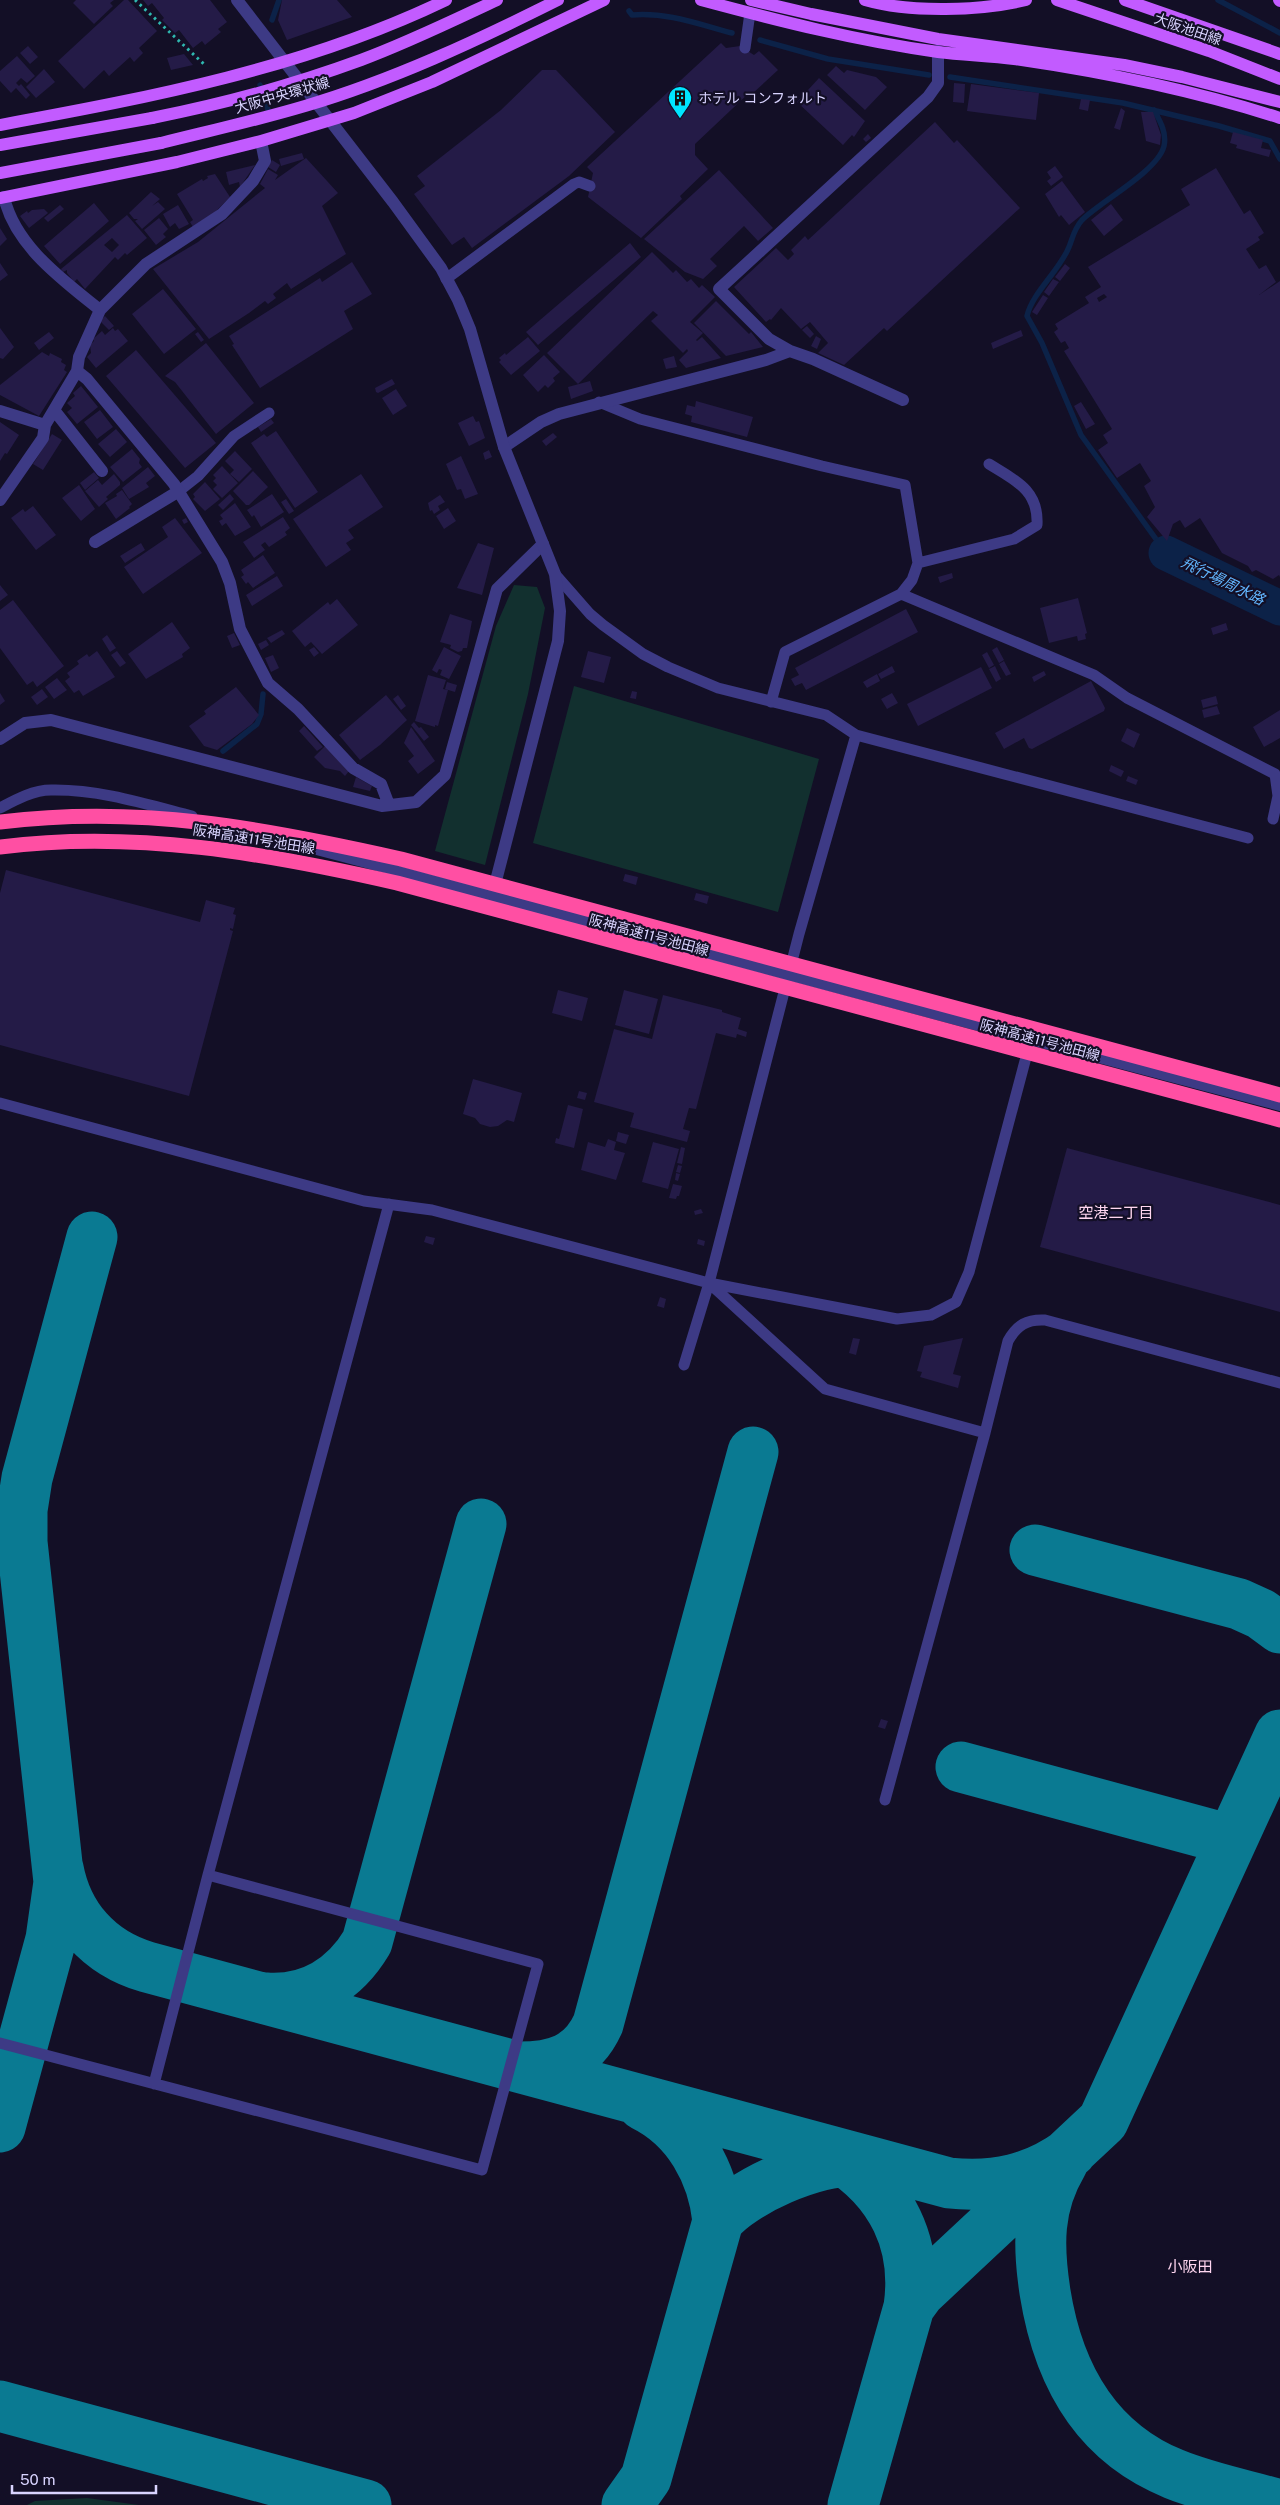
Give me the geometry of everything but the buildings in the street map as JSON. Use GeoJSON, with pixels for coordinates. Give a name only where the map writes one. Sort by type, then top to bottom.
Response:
{"type":"FeatureCollection","features":[{"type":"Feature","properties":{"kind":"highway","name":"阪神高速11号池田線"},"geometry":{"type":"LineString","coordinates":[[0,822],[68,816],[168,818],[274,832],[338,845],[402,859],[1280,1095]]}},
{"type":"Feature","properties":{"kind":"highway","name":"阪神高速11号池田線"},"geometry":{"type":"LineString","coordinates":[[0,847],[71,841],[164,843],[270,856],[334,869],[397,883],[1280,1120]]}},
{"type":"Feature","properties":{"kind":"main road"},"geometry":{"type":"LineString","coordinates":[[0,125],[177,90],[284,61],[372,32],[446,0]]}},
{"type":"Feature","properties":{"kind":"main road","name":"大阪中央環状線"},"geometry":{"type":"LineString","coordinates":[[0,145],[152,118],[238,99],[334,69],[426,34],[497,0]]}},
{"type":"Feature","properties":{"kind":"main road","name":"大阪中央環状線"},"geometry":{"type":"LineString","coordinates":[[0,173],[161,144],[305,106],[353,90],[458,49],[558,0]]}},
{"type":"Feature","properties":{"kind":"main road"},"geometry":{"type":"LineString","coordinates":[[2,197],[177,162],[261,141],[329,121],[432,82],[604,0]]}},
{"type":"Feature","properties":{"kind":"main road"},"geometry":{"type":"LineString","coordinates":[[702,0],[858,38],[938,52],[1012,59],[1156,84],[1280,118]]}},
{"type":"Feature","properties":{"kind":"main road"},"geometry":{"type":"LineString","coordinates":[[751,0],[938,39],[1051,53],[1133,66],[1280,102]]}},
{"type":"Feature","properties":{"kind":"main road"},"geometry":{"type":"LineString","coordinates":[[865,0],[928,8],[1007,4],[1026,0]]}},
{"type":"Feature","properties":{"kind":"main road","name":"大阪池田線"},"geometry":{"type":"LineString","coordinates":[[1057,0],[1208,51],[1280,79]]}},
{"type":"Feature","properties":{"kind":"main road","name":"大阪池田線"},"geometry":{"type":"LineString","coordinates":[[1125,0],[1280,54]]}},
{"type":"Feature","properties":{"kind":"street"},"geometry":{"type":"LineString","coordinates":[[237,0],[393,202],[446,279],[458,300],[470,329],[504,447],[555,574],[560,611],[558,641],[492,896],[1280,1105]]}},
{"type":"Feature","properties":{"kind":"street"},"geometry":{"type":"LineString","coordinates":[[903,400],[813,359],[790,352],[769,339],[720,289],[928,97],[939,78],[938,52]]}},
{"type":"Feature","properties":{"kind":"street"},"geometry":{"type":"LineString","coordinates":[[0,500],[43,438],[46,425],[77,371],[78,357],[100,310],[146,264],[209,224],[232,205],[253,181],[265,161],[261,141]]}},
{"type":"Feature","properties":{"kind":"street"},"geometry":{"type":"LineString","coordinates":[[2,197],[16,227],[40,258],[100,310]]}},
{"type":"Feature","properties":{"kind":"street"},"geometry":{"type":"LineString","coordinates":[[504,447],[549,418],[599,402],[766,360],[790,352]]}},
{"type":"Feature","properties":{"kind":"street"},"geometry":{"type":"LineString","coordinates":[[77,371],[87,379],[179,491],[222,562],[230,583],[240,629],[268,683],[298,709],[353,768],[381,784],[389,805]]}},
{"type":"Feature","properties":{"kind":"street"},"geometry":{"type":"LineString","coordinates":[[54,410],[102,471]]}},
{"type":"Feature","properties":{"kind":"street"},"geometry":{"type":"LineString","coordinates":[[0,411],[46,425]]}},
{"type":"Feature","properties":{"kind":"street"},"geometry":{"type":"LineString","coordinates":[[95,542],[179,491]]}},
{"type":"Feature","properties":{"kind":"street"},"geometry":{"type":"LineString","coordinates":[[0,740],[25,723],[51,720],[382,806],[416,802],[445,775],[496,589],[543,544]]}},
{"type":"Feature","properties":{"kind":"lane"},"geometry":{"type":"LineString","coordinates":[[745,48],[750,13]]}},
{"type":"Feature","properties":{"kind":"lane"},"geometry":{"type":"LineString","coordinates":[[446,279],[574,184],[582,183],[590,186]]}},
{"type":"Feature","properties":{"kind":"lane"},"geometry":{"type":"LineString","coordinates":[[599,402],[640,419],[813,464],[905,485],[918,563],[908,588],[901,594],[785,652],[772,702]]}},
{"type":"Feature","properties":{"kind":"lane"},"geometry":{"type":"LineString","coordinates":[[179,491],[198,476],[234,436],[270,413]]}},
{"type":"Feature","properties":{"kind":"lane"},"geometry":{"type":"LineString","coordinates":[[918,563],[1014,539],[1037,525],[1038,510],[1025,486],[989,464]]}},
{"type":"Feature","properties":{"kind":"lane"},"geometry":{"type":"LineString","coordinates":[[555,574],[590,614],[643,654],[668,668],[718,688],[826,715],[856,735],[1248,838]]}},
{"type":"Feature","properties":{"kind":"lane"},"geometry":{"type":"LineString","coordinates":[[901,594],[1094,675],[1127,698],[1275,774],[1279,797],[1273,819]]}},
{"type":"Feature","properties":{"kind":"lane"},"geometry":{"type":"LineString","coordinates":[[684,1364],[709,1283],[788,976],[856,735]]}},
{"type":"Feature","properties":{"kind":"lane"},"geometry":{"type":"LineString","coordinates":[[0,808],[19,798],[50,790],[113,796],[492,896]]}},
{"type":"Feature","properties":{"kind":"lane"},"geometry":{"type":"LineString","coordinates":[[0,1103],[364,1201],[432,1210],[709,1283],[897,1319],[930,1316],[956,1302],[969,1272],[1031,1039]]}},
{"type":"Feature","properties":{"kind":"lane"},"geometry":{"type":"LineString","coordinates":[[154,2084],[208,1875],[389,1204]]}},
{"type":"Feature","properties":{"kind":"lane"},"geometry":{"type":"LineString","coordinates":[[709,1283],[825,1389],[985,1434]]}},
{"type":"Feature","properties":{"kind":"lane"},"geometry":{"type":"LineString","coordinates":[[886,1800],[985,1434],[1008,1340],[1014,1330],[1033,1319],[1045,1320],[1280,1383]]}},
{"type":"Feature","properties":{"kind":"lane"},"geometry":{"type":"LineString","coordinates":[[0,2043],[482,2170],[538,1964],[208,1875]]}},
{"type":"Feature","properties":{"kind":"path"},"geometry":{"type":"LineString","coordinates":[[135,0],[208,69]]}},
{"type":"Feature","properties":{"kind":"green space"},"geometry":{"type":"Polygon","coordinates":[[[514,585],[537,587],[545,608],[528,694],[485,865],[435,851],[496,626],[514,585]]]}},
{"type":"Feature","properties":{"kind":"green space"},"geometry":{"type":"Polygon","coordinates":[[[574,686],[819,759],[778,912],[533,843],[574,686]]]}},
{"type":"Feature","properties":{"kind":"green space"},"geometry":{"type":"Polygon","coordinates":[[[87,2498],[139,2505],[27,2505],[35,2501],[87,2498]]]}},
{"type":"Feature","properties":{"kind":"waterway"},"geometry":{"type":"LineString","coordinates":[[272,20],[279,0]]}},
{"type":"Feature","properties":{"kind":"waterway"},"geometry":{"type":"LineString","coordinates":[[1218,0],[1280,33]]}},
{"type":"Feature","properties":{"kind":"waterway"},"geometry":{"type":"LineString","coordinates":[[629,11],[632,15],[670,17],[732,33]]}},
{"type":"Feature","properties":{"kind":"waterway"},"geometry":{"type":"LineString","coordinates":[[760,40],[828,59],[929,75]]}},
{"type":"Feature","properties":{"kind":"waterway"},"geometry":{"type":"LineString","coordinates":[[950,77],[1123,103],[1219,126],[1270,141],[1280,159]]}},
{"type":"Feature","properties":{"kind":"waterway"},"geometry":{"type":"LineString","coordinates":[[260,85],[270,116]]}},
{"type":"Feature","properties":{"kind":"waterway"},"geometry":{"type":"LineString","coordinates":[[1154,110],[1165,136],[1160,156],[1128,185],[1079,223],[1065,256],[1034,299],[1027,316],[1042,343],[1081,435],[1166,553]]}},
{"type":"Feature","properties":{"kind":"waterway","name":"飛行場周水路"},"geometry":{"type":"LineString","coordinates":[[1166,553],[1280,608]]}},
{"type":"Feature","properties":{"kind":"waterway"},"geometry":{"type":"LineString","coordinates":[[223,751],[257,724],[261,714],[263,694]]}},
{"type":"Feature","properties":{"kind":"taxiway"},"geometry":{"type":"LineString","coordinates":[[0,2127],[51,1939],[59,1882],[22,1542],[22,1510],[27,1478],[92,1237]]}},
{"type":"Feature","properties":{"kind":"taxiway"},"geometry":{"type":"LineString","coordinates":[[519,2067],[556,2063],[566,2059],[584,2045],[598,2024],[753,1452]]}},
{"type":"Feature","properties":{"kind":"taxiway"},"geometry":{"type":"LineString","coordinates":[[266,1998],[297,1996],[325,1985],[348,1967],[367,1942],[481,1524]]}},
{"type":"Feature","properties":{"kind":"taxiway"},"geometry":{"type":"LineString","coordinates":[[1035,1550],[1239,1604],[1261,1614],[1280,1628]]}},
{"type":"Feature","properties":{"kind":"taxiway"},"geometry":{"type":"LineString","coordinates":[[909,2307],[920,2292],[1103,2121],[1280,1735]]}},
{"type":"Feature","properties":{"kind":"taxiway"},"geometry":{"type":"LineString","coordinates":[[961,1767],[1231,1840]]}},
{"type":"Feature","properties":{"kind":"taxiway"},"geometry":{"type":"LineString","coordinates":[[58,1868],[62,1886],[69,1902],[77,1917],[88,1931],[114,1953],[147,1967],[949,2183],[982,2184],[1013,2180],[1043,2169],[1071,2152]]}},
{"type":"Feature","properties":{"kind":"taxiway"},"geometry":{"type":"LineString","coordinates":[[627,2505],[646,2478],[718,2221],[710,2186],[696,2153],[673,2126],[659,2114],[643,2105]]}},
{"type":"Feature","properties":{"kind":"taxiway"},"geometry":{"type":"LineString","coordinates":[[837,2156],[873,2185],[897,2221],[905,2241],[911,2284],[909,2307],[853,2505]]}},
{"type":"Feature","properties":{"kind":"taxiway"},"geometry":{"type":"LineString","coordinates":[[718,2221],[744,2199],[781,2179],[821,2165],[856,2161]]}},
{"type":"Feature","properties":{"kind":"taxiway"},"geometry":{"type":"LineString","coordinates":[[1062,2164],[1048,2195],[1044,2211],[1041,2258],[1051,2322],[1071,2377],[1085,2402],[1102,2424],[1122,2444],[1146,2460],[1174,2474],[1200,2483],[1280,2505]]}},
{"type":"Feature","properties":{"kind":"taxiway"},"geometry":{"type":"LineString","coordinates":[[0,2406],[366,2505]]}},
{"type":"Feature","properties":{"kind":"place","name":"ホテル コンフォルト"},"geometry":{"type":"Point","coordinates":[680,119]}},
{"type":"Feature","properties":{"kind":"district","name":"空港二丁目"},"geometry":{"type":"Point","coordinates":[1116,1213]}},
{"type":"Feature","properties":{"kind":"district","name":"小阪田"},"geometry":{"type":"Point","coordinates":[1190,2267]}}]}
